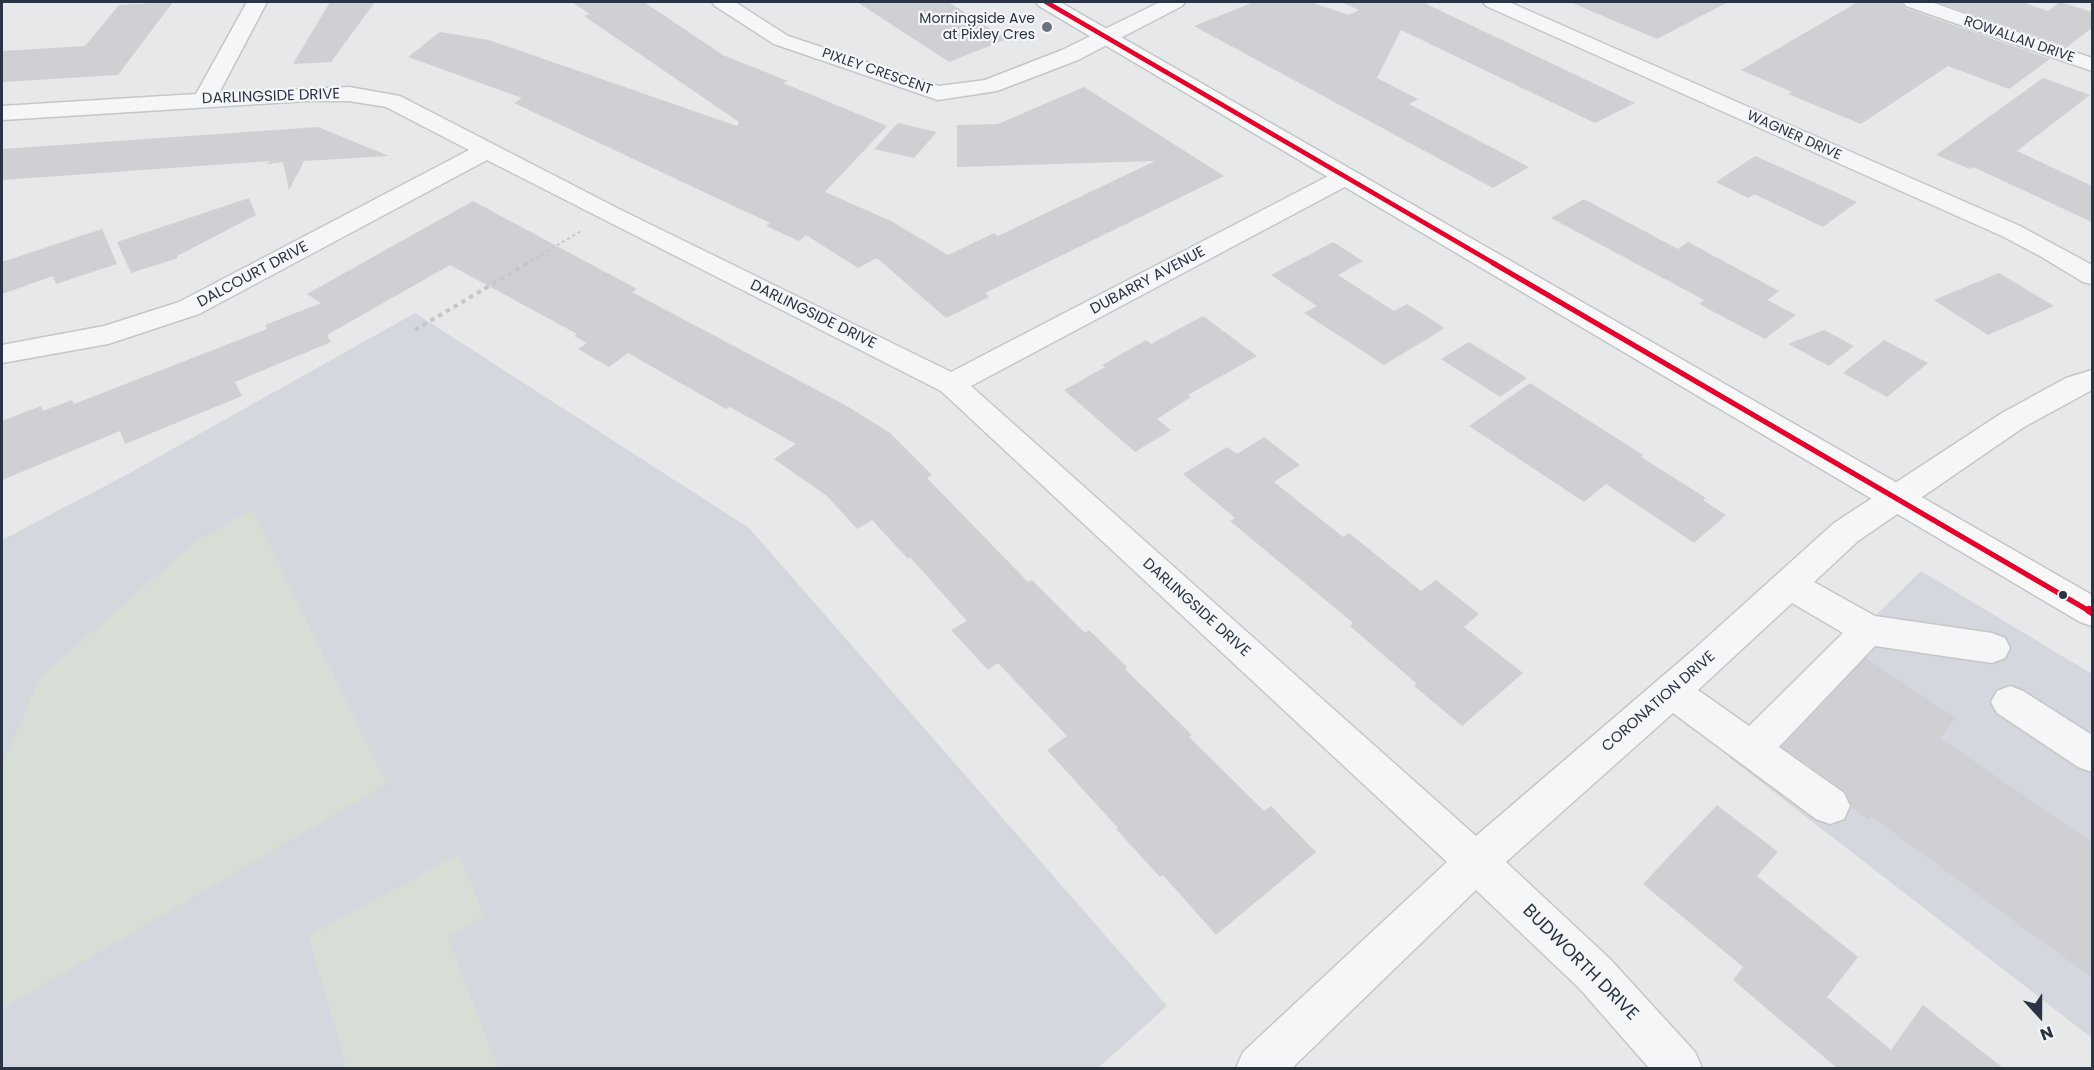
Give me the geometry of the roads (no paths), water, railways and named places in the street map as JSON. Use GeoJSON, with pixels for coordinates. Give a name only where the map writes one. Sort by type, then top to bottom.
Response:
{"type":"FeatureCollection","features":[{"type":"Feature","properties":{"kind":"main road"},"geometry":{"type":"LineString","coordinates":[[1046,2],[2092,612]]}},
{"type":"Feature","properties":{"kind":"street"},"geometry":{"type":"LineString","coordinates":[[204,100],[257,2]]}},
{"type":"Feature","properties":{"kind":"street","name":"PIXLEY CRESCENT"},"geometry":{"type":"LineString","coordinates":[[722,2],[781,39],[938,93],[989,86],[1070,54],[1175,2]]}},
{"type":"Feature","properties":{"kind":"street","name":"WAGNER DRIVE"},"geometry":{"type":"LineString","coordinates":[[1493,2],[2011,231],[2049,250],[2092,276]]}},
{"type":"Feature","properties":{"kind":"street","name":"ROWALLAN DRIVE"},"geometry":{"type":"LineString","coordinates":[[1913,2],[2092,65]]}},
{"type":"Feature","properties":{"kind":"street","name":"DARLINGSIDE DRIVE"},"geometry":{"type":"LineString","coordinates":[[2,113],[307,94],[349,94],[392,101],[610,214],[951,384],[1476,862]]}},
{"type":"Feature","properties":{"kind":"street","name":"DALCOURT DRIVE"},"geometry":{"type":"LineString","coordinates":[[2,354],[108,335],[189,308],[487,150]]}},
{"type":"Feature","properties":{"kind":"street","name":"DUBARRY AVENUE"},"geometry":{"type":"LineString","coordinates":[[951,384],[1345,177]]}},
{"type":"Feature","properties":{"kind":"street","name":"CORONATION DRIVE"},"geometry":{"type":"LineString","coordinates":[[1259,1068],[1476,862],[1672,692],[1846,532],[2013,420],[2076,386],[2092,380]]}},
{"type":"Feature","properties":{"kind":"street"},"geometry":{"type":"LineString","coordinates":[[1789,584],[1868,630],[1992,648]]}},
{"type":"Feature","properties":{"kind":"street"},"geometry":{"type":"LineString","coordinates":[[1751,750],[1868,630]]}},
{"type":"Feature","properties":{"kind":"street"},"geometry":{"type":"LineString","coordinates":[[1672,692],[1830,806]]}},
{"type":"Feature","properties":{"kind":"street"},"geometry":{"type":"LineString","coordinates":[[2010,702],[2092,755]]}},
{"type":"Feature","properties":{"kind":"street","name":"BUDWORTH DRIVE"},"geometry":{"type":"LineString","coordinates":[[1476,862],[1595,974],[1679,1068]]}},
{"type":"Feature","properties":{"kind":"place","name":"Morningside Ave at Pixley Cres"},"geometry":{"type":"Point","coordinates":[1047,27]}}]}
